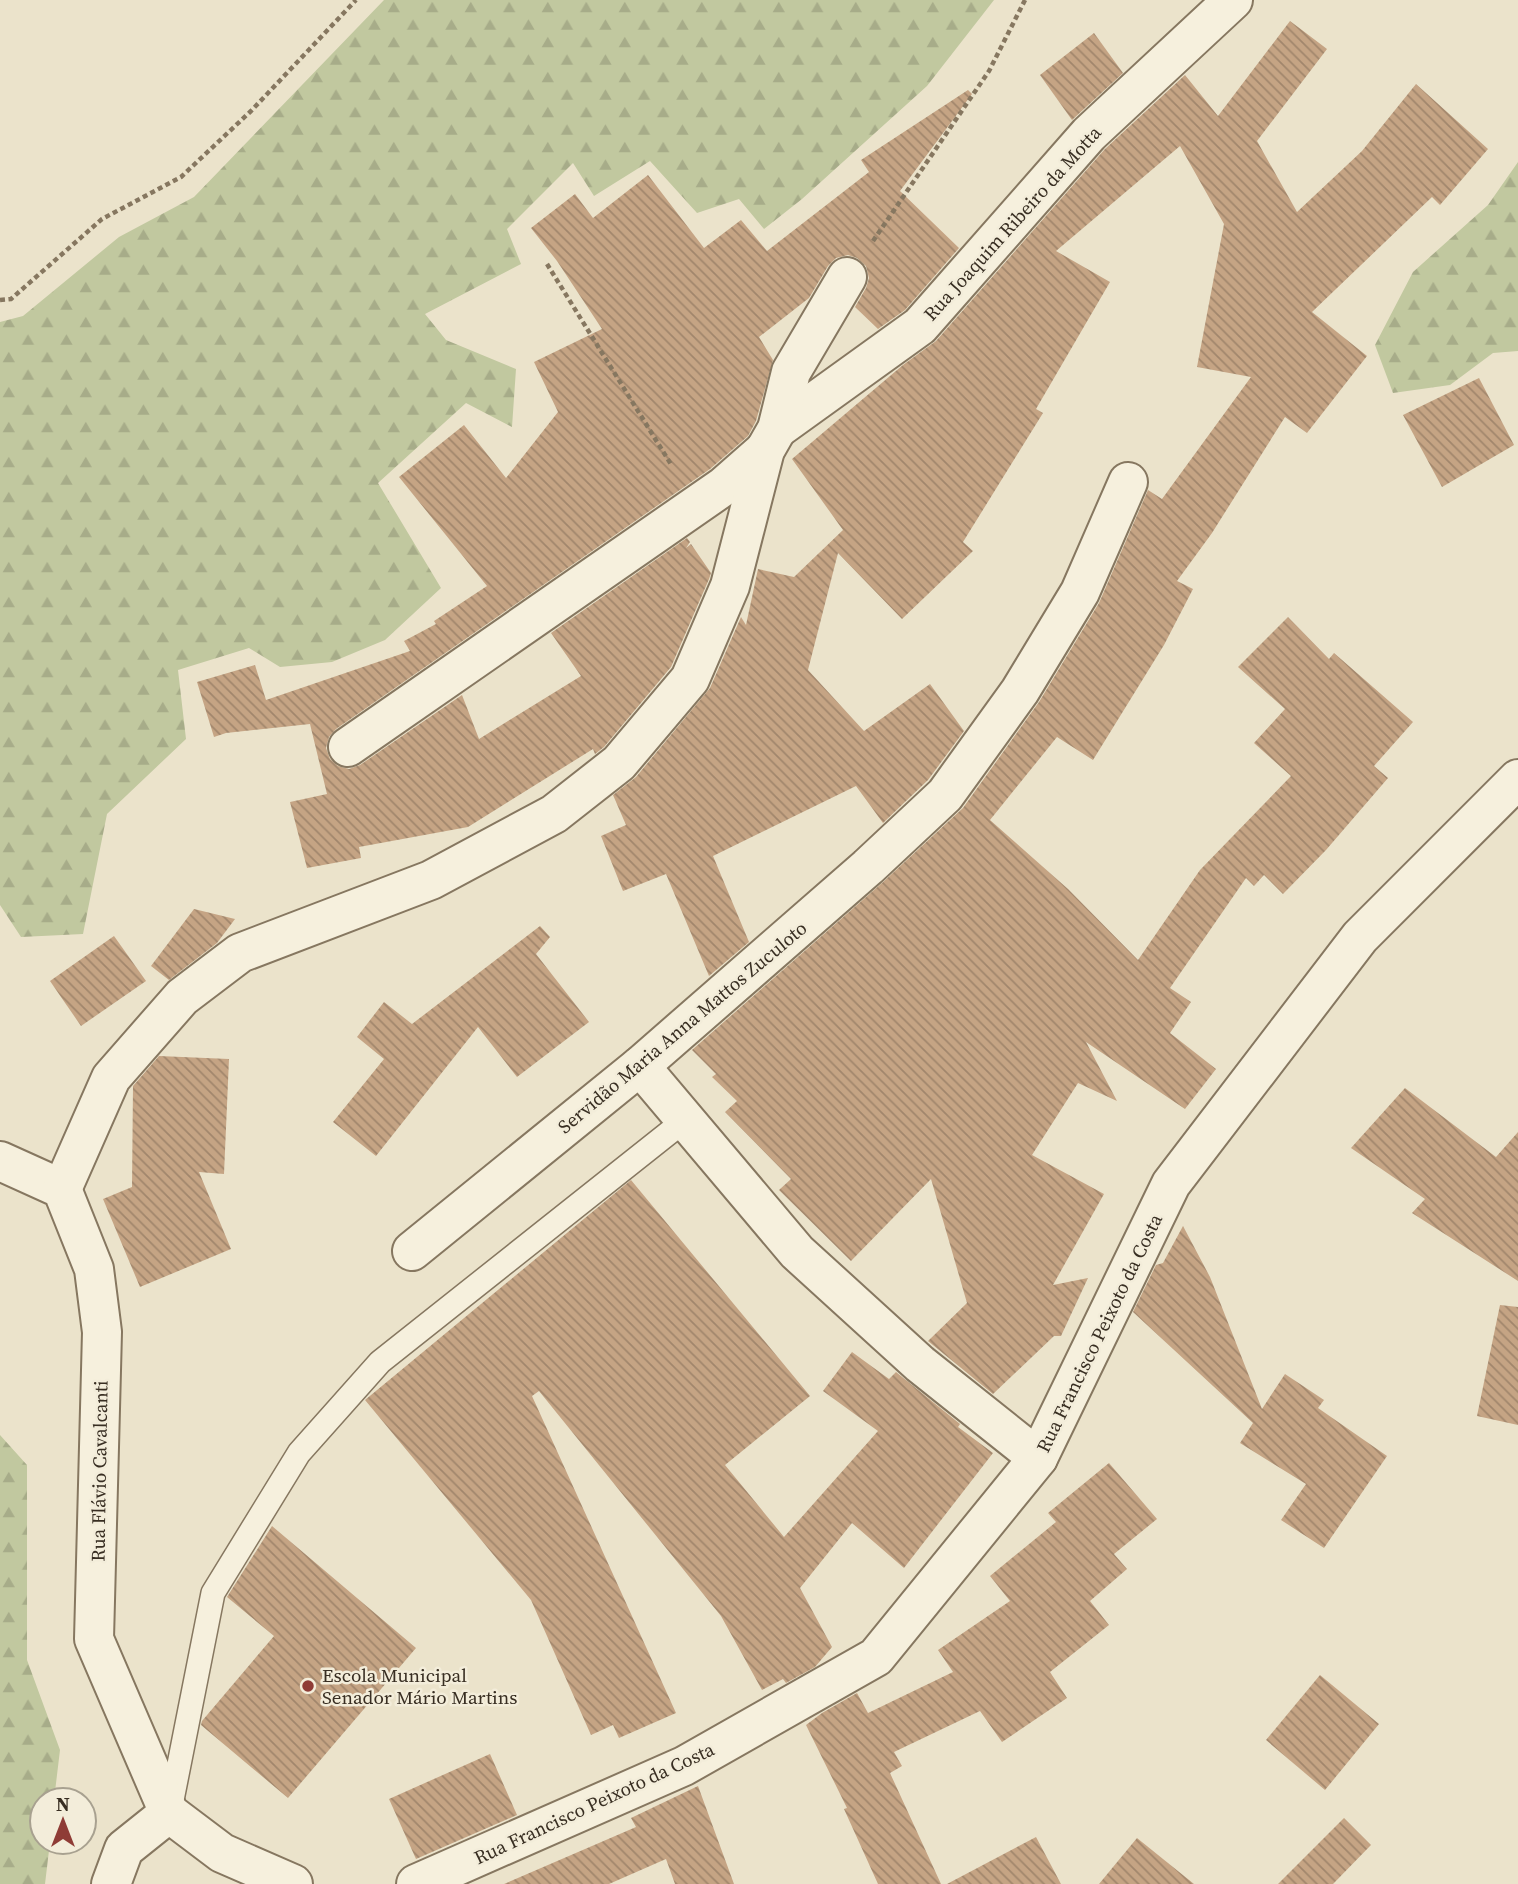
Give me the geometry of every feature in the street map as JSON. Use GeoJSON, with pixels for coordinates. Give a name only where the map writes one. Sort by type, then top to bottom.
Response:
{"type":"FeatureCollection","features":[{"type":"Feature","properties":{"kind":"street","name":"Rua Joaquim Ribeiro da Motta"},"geometry":{"type":"LineString","coordinates":[[348,747],[724,486],[771,440],[920,326],[1089,134],[1233,0]]}},
{"type":"Feature","properties":{"kind":"street"},"geometry":{"type":"LineString","coordinates":[[0,1161],[62,1189],[111,1078],[182,997],[230,960],[240,953],[430,880],[554,814],[619,763],[690,680],[730,586],[790,372],[847,277]]}},
{"type":"Feature","properties":{"kind":"street","name":"Servidão Maria Anna Mattos Zuculoto"},"geometry":{"type":"LineString","coordinates":[[412,1251],[640,1066],[868,867],[945,794],[1020,691],[1080,592],[1128,482]]}},
{"type":"Feature","properties":{"kind":"street","name":"Rua Francisco Peixoto da Costa"},"geometry":{"type":"LineString","coordinates":[[416,1884],[684,1766],[876,1657],[1038,1458],[1171,1184],[1360,937],[1518,779]]}},
{"type":"Feature","properties":{"kind":"street"},"geometry":{"type":"LineString","coordinates":[[640,1066],[797,1252],[920,1364],[1038,1458]]}},
{"type":"Feature","properties":{"kind":"street","name":"Rua Flávio Cavalcanti"},"geometry":{"type":"LineString","coordinates":[[62,1189],[94,1269],[102,1332],[94,1639],[169,1813]]}},
{"type":"Feature","properties":{"kind":"street"},"geometry":{"type":"LineString","coordinates":[[111,1884],[124,1849],[169,1813],[222,1853],[293,1884]]}},
{"type":"Feature","properties":{"kind":"lane"},"geometry":{"type":"LineString","coordinates":[[169,1813],[213,1593],[299,1453],[380,1362],[685,1120]]}},
{"type":"Feature","properties":{"kind":"path"},"geometry":{"type":"LineString","coordinates":[[0,300],[11,299],[102,219],[181,177],[251,111],[356,0]]}},
{"type":"Feature","properties":{"kind":"path"},"geometry":{"type":"LineString","coordinates":[[847,277],[989,71],[1025,0]]}},
{"type":"Feature","properties":{"kind":"path"},"geometry":{"type":"LineString","coordinates":[[547,264],[696,506]]}},
{"type":"Feature","properties":{"kind":"green space"},"geometry":{"type":"Polygon","coordinates":[[[384,0],[994,0],[927,86],[802,199],[764,229],[739,199],[697,213],[650,161],[594,196],[573,163],[507,229],[521,264],[425,314],[446,340],[516,369],[512,427],[466,403],[378,483],[441,588],[385,640],[332,662],[280,667],[249,648],[178,670],[186,739],[107,814],[83,934],[21,937],[0,905],[0,322],[23,316],[119,237],[194,197],[384,0]]]}},
{"type":"Feature","properties":{"kind":"green space"},"geometry":{"type":"Polygon","coordinates":[[[1518,162],[1518,351],[1493,353],[1450,385],[1393,393],[1375,345],[1413,272],[1488,205],[1518,162]]]}},
{"type":"Feature","properties":{"kind":"green space"},"geometry":{"type":"Polygon","coordinates":[[[0,1435],[27,1465],[27,1660],[60,1750],[56,1786],[28,1786],[28,1856],[48,1856],[45,1884],[0,1884],[0,1435]]]}},
{"type":"Feature","properties":{"kind":"building"},"geometry":{"type":"Polygon","coordinates":[[[1290,21],[1327,49],[1257,141],[1297,212],[1362,151],[1416,84],[1488,149],[1440,205],[1432,197],[1312,312],[1367,356],[1307,433],[1285,417],[1212,533],[1177,581],[1193,589],[1164,645],[1093,760],[1057,737],[990,820],[1068,889],[1138,960],[1200,870],[1291,776],[1254,743],[1285,709],[1238,667],[1288,617],[1329,659],[1334,653],[1413,722],[1374,766],[1388,778],[1326,850],[1283,894],[1264,875],[1254,886],[1246,878],[1170,988],[1191,1002],[1170,1033],[1216,1069],[1185,1109],[1086,1042],[1117,1101],[1078,1083],[1032,1155],[1104,1194],[1053,1285],[1088,1278],[1061,1336],[1054,1336],[993,1394],[928,1341],[967,1303],[931,1179],[851,1261],[779,1190],[791,1179],[725,1112],[737,1101],[712,1077],[716,1074],[692,1050],[963,808],[1039,702],[1099,603],[1148,490],[1162,499],[1251,377],[1197,367],[1224,224],[1180,146],[1056,251],[1110,282],[1036,409],[1043,413],[963,542],[973,551],[902,619],[838,553],[808,670],[864,731],[930,684],[964,731],[928,780],[883,823],[856,786],[713,856],[749,942],[709,976],[666,874],[623,891],[601,836],[626,825],[613,795],[636,777],[710,688],[741,617],[746,625],[758,569],[794,577],[843,530],[792,459],[903,365],[936,341],[1105,149],[1185,75],[1218,116],[1290,21]]]}},
{"type":"Feature","properties":{"kind":"building"},"geometry":{"type":"Polygon","coordinates":[[[1094,33],[1123,73],[1072,120],[1040,75],[1094,33]]]}},
{"type":"Feature","properties":{"kind":"building"},"geometry":{"type":"Polygon","coordinates":[[[968,90],[972,94],[900,191],[959,248],[905,310],[878,329],[855,307],[869,278],[866,266],[857,258],[848,255],[836,258],[828,266],[809,298],[759,337],[773,360],[756,421],[748,436],[710,469],[336,729],[329,737],[326,748],[330,759],[338,766],[349,769],[360,765],[462,695],[479,739],[581,676],[551,633],[687,538],[690,542],[686,548],[691,544],[711,573],[709,579],[671,667],[604,747],[595,754],[593,749],[468,827],[359,847],[361,858],[307,868],[290,802],[327,794],[310,724],[226,733],[214,737],[197,682],[255,665],[266,700],[410,651],[404,641],[436,624],[434,621],[487,586],[399,477],[464,425],[506,478],[558,412],[534,362],[602,329],[557,261],[531,228],[575,194],[593,218],[648,175],[704,248],[741,220],[767,251],[869,172],[861,160],[968,90]]]}},
{"type":"Feature","properties":{"kind":"building"},"geometry":{"type":"Polygon","coordinates":[[[1479,378],[1514,445],[1442,487],[1403,415],[1479,378]]]}},
{"type":"Feature","properties":{"kind":"building"},"geometry":{"type":"Polygon","coordinates":[[[194,909],[235,919],[217,943],[169,980],[151,966],[194,909]]]}},
{"type":"Feature","properties":{"kind":"building"},"geometry":{"type":"Polygon","coordinates":[[[540,926],[550,937],[536,954],[589,1022],[517,1077],[478,1027],[376,1156],[333,1122],[384,1059],[357,1037],[384,1002],[412,1024],[540,926]]]}},
{"type":"Feature","properties":{"kind":"building"},"geometry":{"type":"Polygon","coordinates":[[[114,936],[146,981],[81,1026],[50,981],[114,936]]]}},
{"type":"Feature","properties":{"kind":"building"},"geometry":{"type":"Polygon","coordinates":[[[159,1056],[229,1059],[224,1174],[199,1172],[231,1249],[140,1287],[103,1199],[132,1187],[133,1086],[159,1056]]]}},
{"type":"Feature","properties":{"kind":"building"},"geometry":{"type":"Polygon","coordinates":[[[1405,1088],[1496,1157],[1518,1132],[1518,1281],[1412,1213],[1425,1199],[1351,1148],[1405,1088]]]}},
{"type":"Feature","properties":{"kind":"building"},"geometry":{"type":"Polygon","coordinates":[[[631,1180],[810,1396],[725,1465],[784,1537],[878,1431],[823,1391],[852,1352],[889,1379],[896,1372],[960,1424],[958,1427],[993,1453],[904,1568],[852,1523],[800,1588],[832,1647],[815,1667],[786,1683],[783,1679],[762,1690],[721,1616],[539,1391],[532,1396],[676,1713],[619,1738],[613,1725],[591,1735],[531,1600],[365,1400],[631,1180]]]}},
{"type":"Feature","properties":{"kind":"building"},"geometry":{"type":"Polygon","coordinates":[[[1183,1226],[1210,1277],[1262,1409],[1285,1374],[1324,1400],[1318,1408],[1387,1456],[1324,1548],[1281,1520],[1306,1484],[1240,1443],[1253,1423],[1133,1312],[1156,1265],[1163,1263],[1183,1226]]]}},
{"type":"Feature","properties":{"kind":"building"},"geometry":{"type":"Polygon","coordinates":[[[1500,1305],[1518,1307],[1518,1425],[1477,1416],[1500,1305]]]}},
{"type":"Feature","properties":{"kind":"building"},"geometry":{"type":"Polygon","coordinates":[[[1109,1463],[1157,1519],[1114,1554],[1127,1569],[1090,1601],[1109,1625],[1050,1672],[1067,1698],[1002,1742],[980,1711],[894,1752],[902,1766],[890,1773],[941,1884],[878,1884],[844,1809],[847,1808],[806,1725],[857,1693],[868,1713],[953,1672],[938,1650],[1010,1601],[990,1576],[1056,1522],[1048,1513],[1109,1463]]]}},
{"type":"Feature","properties":{"kind":"building","name":"Escola Municipal Senador Mário Martins"},"geometry":{"type":"Polygon","coordinates":[[[272,1526],[416,1648],[288,1798],[201,1725],[274,1636],[227,1597],[272,1526]]]}},
{"type":"Feature","properties":{"kind":"building"},"geometry":{"type":"Polygon","coordinates":[[[1320,1675],[1379,1724],[1325,1790],[1266,1740],[1320,1675]]]}},
{"type":"Feature","properties":{"kind":"building"},"geometry":{"type":"Polygon","coordinates":[[[490,1754],[517,1815],[416,1859],[389,1799],[490,1754]]]}},
{"type":"Feature","properties":{"kind":"building"},"geometry":{"type":"Polygon","coordinates":[[[698,1786],[734,1884],[675,1884],[666,1859],[609,1884],[504,1884],[636,1827],[631,1818],[698,1786]]]}},
{"type":"Feature","properties":{"kind":"building"},"geometry":{"type":"Polygon","coordinates":[[[1344,1818],[1371,1845],[1333,1884],[1278,1884],[1344,1818]]]}},
{"type":"Feature","properties":{"kind":"building"},"geometry":{"type":"Polygon","coordinates":[[[1036,1837],[1061,1884],[947,1884],[1036,1837]]]}},
{"type":"Feature","properties":{"kind":"building"},"geometry":{"type":"Polygon","coordinates":[[[1137,1838],[1194,1884],[1099,1884],[1137,1838]]]}},
{"type":"Feature","properties":{"kind":"place","name":"Escola Municipal Senador Mário Martins"},"geometry":{"type":"Point","coordinates":[308,1686]}}]}
